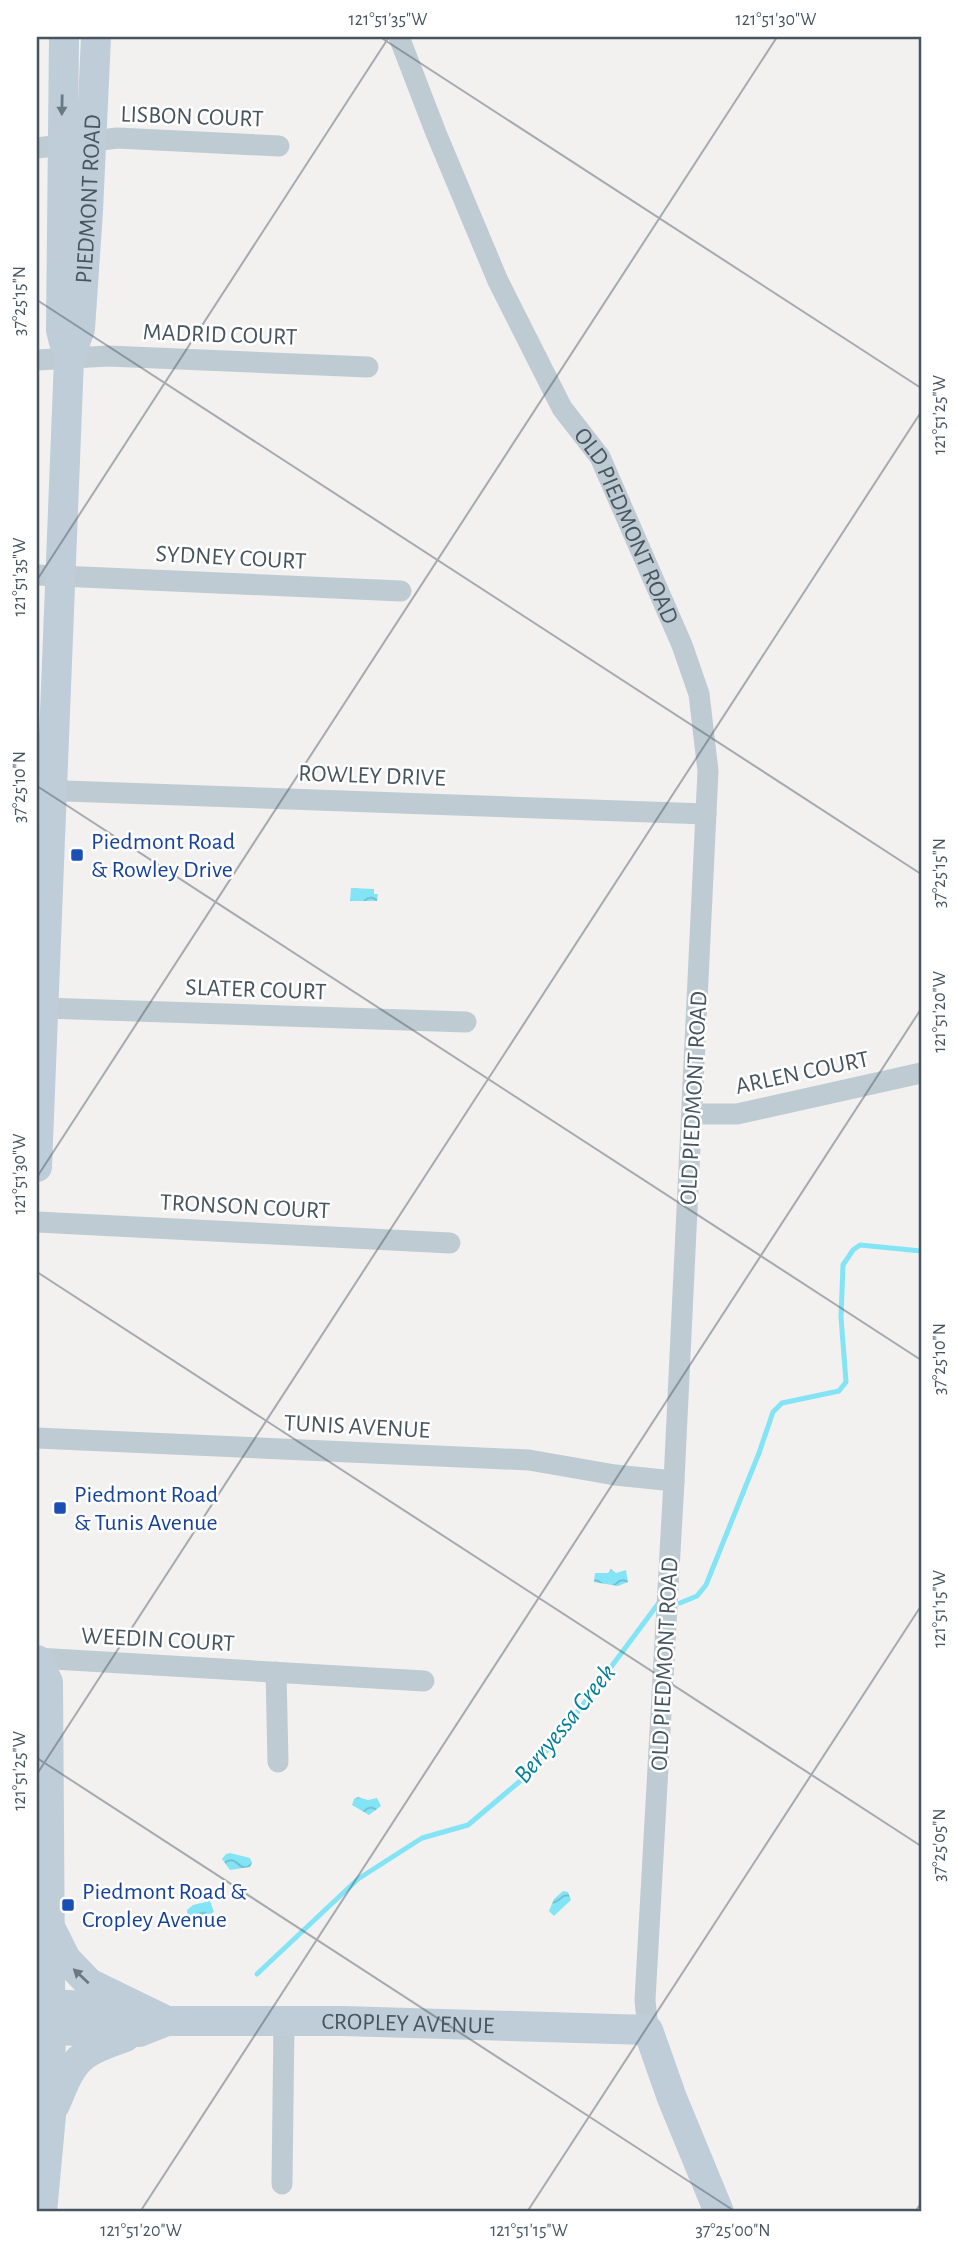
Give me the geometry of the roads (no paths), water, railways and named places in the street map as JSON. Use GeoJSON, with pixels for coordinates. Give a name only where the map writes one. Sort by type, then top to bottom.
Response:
{"type":"FeatureCollection","features":[{"type":"Feature","properties":{"kind":"main road","name":"PIEDMONT ROAD"},"geometry":{"type":"LineString","coordinates":[[64,37],[49,147],[61,330],[69,359]]}},
{"type":"Feature","properties":{"kind":"main road","name":"PIEDMONT ROAD"},"geometry":{"type":"LineString","coordinates":[[37,1167],[44,1008],[48,575],[69,359],[80,329],[96,37]]}},
{"type":"Feature","properties":{"kind":"main road"},"geometry":{"type":"LineString","coordinates":[[37,1659],[48,1682],[48,1920],[43,2017],[51,2115],[41,2212]]}},
{"type":"Feature","properties":{"kind":"main road"},"geometry":{"type":"LineString","coordinates":[[48,1920],[57,1943],[75,1971],[139,2020],[89,2049],[68,2072],[51,2115]]}},
{"type":"Feature","properties":{"kind":"main road","name":"CROPLEY AVENUE"},"geometry":{"type":"LineString","coordinates":[[43,2017],[648,2030]]}},
{"type":"Feature","properties":{"kind":"main road","name":"OLD PIEDMONT ROAD"},"geometry":{"type":"LineString","coordinates":[[648,2030],[719,2212]]}},
{"type":"Feature","properties":{"kind":"street","name":"OLD PIEDMONT ROAD"},"geometry":{"type":"LineString","coordinates":[[399,37],[498,281],[562,408],[600,457],[682,645],[699,694],[705,728],[708,771],[674,1480],[645,2000],[648,2030]]}},
{"type":"Feature","properties":{"kind":"street","name":"LISBON COURT"},"geometry":{"type":"LineString","coordinates":[[49,147],[117,138],[279,146]]}},
{"type":"Feature","properties":{"kind":"street","name":"MADRID COURT"},"geometry":{"type":"LineString","coordinates":[[37,360],[108,356],[368,367]]}},
{"type":"Feature","properties":{"kind":"street","name":"SYDNEY COURT"},"geometry":{"type":"LineString","coordinates":[[48,575],[401,591]]}},
{"type":"Feature","properties":{"kind":"street","name":"ROWLEY DRIVE"},"geometry":{"type":"LineString","coordinates":[[44,790],[706,814]]}},
{"type":"Feature","properties":{"kind":"street","name":"SLATER COURT"},"geometry":{"type":"LineString","coordinates":[[44,1008],[466,1022]]}},
{"type":"Feature","properties":{"kind":"street","name":"ARLEN COURT"},"geometry":{"type":"LineString","coordinates":[[692,1114],[737,1114],[921,1073]]}},
{"type":"Feature","properties":{"kind":"street","name":"TRONSON COURT"},"geometry":{"type":"LineString","coordinates":[[37,1222],[450,1243]]}},
{"type":"Feature","properties":{"kind":"street","name":"TUNIS AVENUE"},"geometry":{"type":"LineString","coordinates":[[37,1438],[529,1460],[615,1475],[674,1480]]}},
{"type":"Feature","properties":{"kind":"street","name":"WEEDIN COURT"},"geometry":{"type":"LineString","coordinates":[[37,1659],[424,1681]]}},
{"type":"Feature","properties":{"kind":"street"},"geometry":{"type":"LineString","coordinates":[[276,1672],[278,1762]]}},
{"type":"Feature","properties":{"kind":"street"},"geometry":{"type":"LineString","coordinates":[[282,2184],[284,2021]]}},
{"type":"Feature","properties":{"kind":"water"},"geometry":{"type":"Polygon","coordinates":[[[351,888],[374,889],[374,894],[378,894],[377,901],[350,901],[351,888]]]}},
{"type":"Feature","properties":{"kind":"water"},"geometry":{"type":"Polygon","coordinates":[[[611,1569],[616,1573],[626,1570],[628,1582],[618,1586],[594,1582],[595,1573],[608,1573],[611,1569]]]}},
{"type":"Feature","properties":{"kind":"water"},"geometry":{"type":"Polygon","coordinates":[[[358,1797],[368,1800],[377,1798],[381,1806],[369,1815],[352,1805],[358,1797]]]}},
{"type":"Feature","properties":{"kind":"water"},"geometry":{"type":"Polygon","coordinates":[[[230,1853],[250,1858],[250,1867],[230,1870],[222,1859],[230,1853]]]}},
{"type":"Feature","properties":{"kind":"water"},"geometry":{"type":"Polygon","coordinates":[[[563,1891],[568,1892],[571,1900],[554,1916],[549,1911],[554,1899],[563,1891]]]}},
{"type":"Feature","properties":{"kind":"water"},"geometry":{"type":"Polygon","coordinates":[[[210,1901],[214,1912],[202,1920],[188,1920],[187,1910],[193,1905],[210,1901]]]}},
{"type":"Feature","properties":{"kind":"waterway","name":"Berryessa Creek"},"geometry":{"type":"LineString","coordinates":[[680,1603],[697,1596],[706,1585],[773,1412],[782,1403],[839,1391],[846,1382],[841,1317],[843,1265],[853,1250],[860,1245],[921,1251]]}},
{"type":"Feature","properties":{"kind":"waterway","name":"Berryessa Creek"},"geometry":{"type":"LineString","coordinates":[[257,1974],[358,1879],[422,1838],[468,1825],[525,1777],[567,1726],[658,1604]]}},
{"type":"Feature","properties":{"kind":"place","name":"Piedmont Road & Rowley Drive"},"geometry":{"type":"Point","coordinates":[77,855]}},
{"type":"Feature","properties":{"kind":"place","name":"Piedmont Road & Tunis Avenue"},"geometry":{"type":"Point","coordinates":[60,1508]}},
{"type":"Feature","properties":{"kind":"place","name":"Piedmont Road & Cropley Avenue"},"geometry":{"type":"Point","coordinates":[68,1905]}}]}
